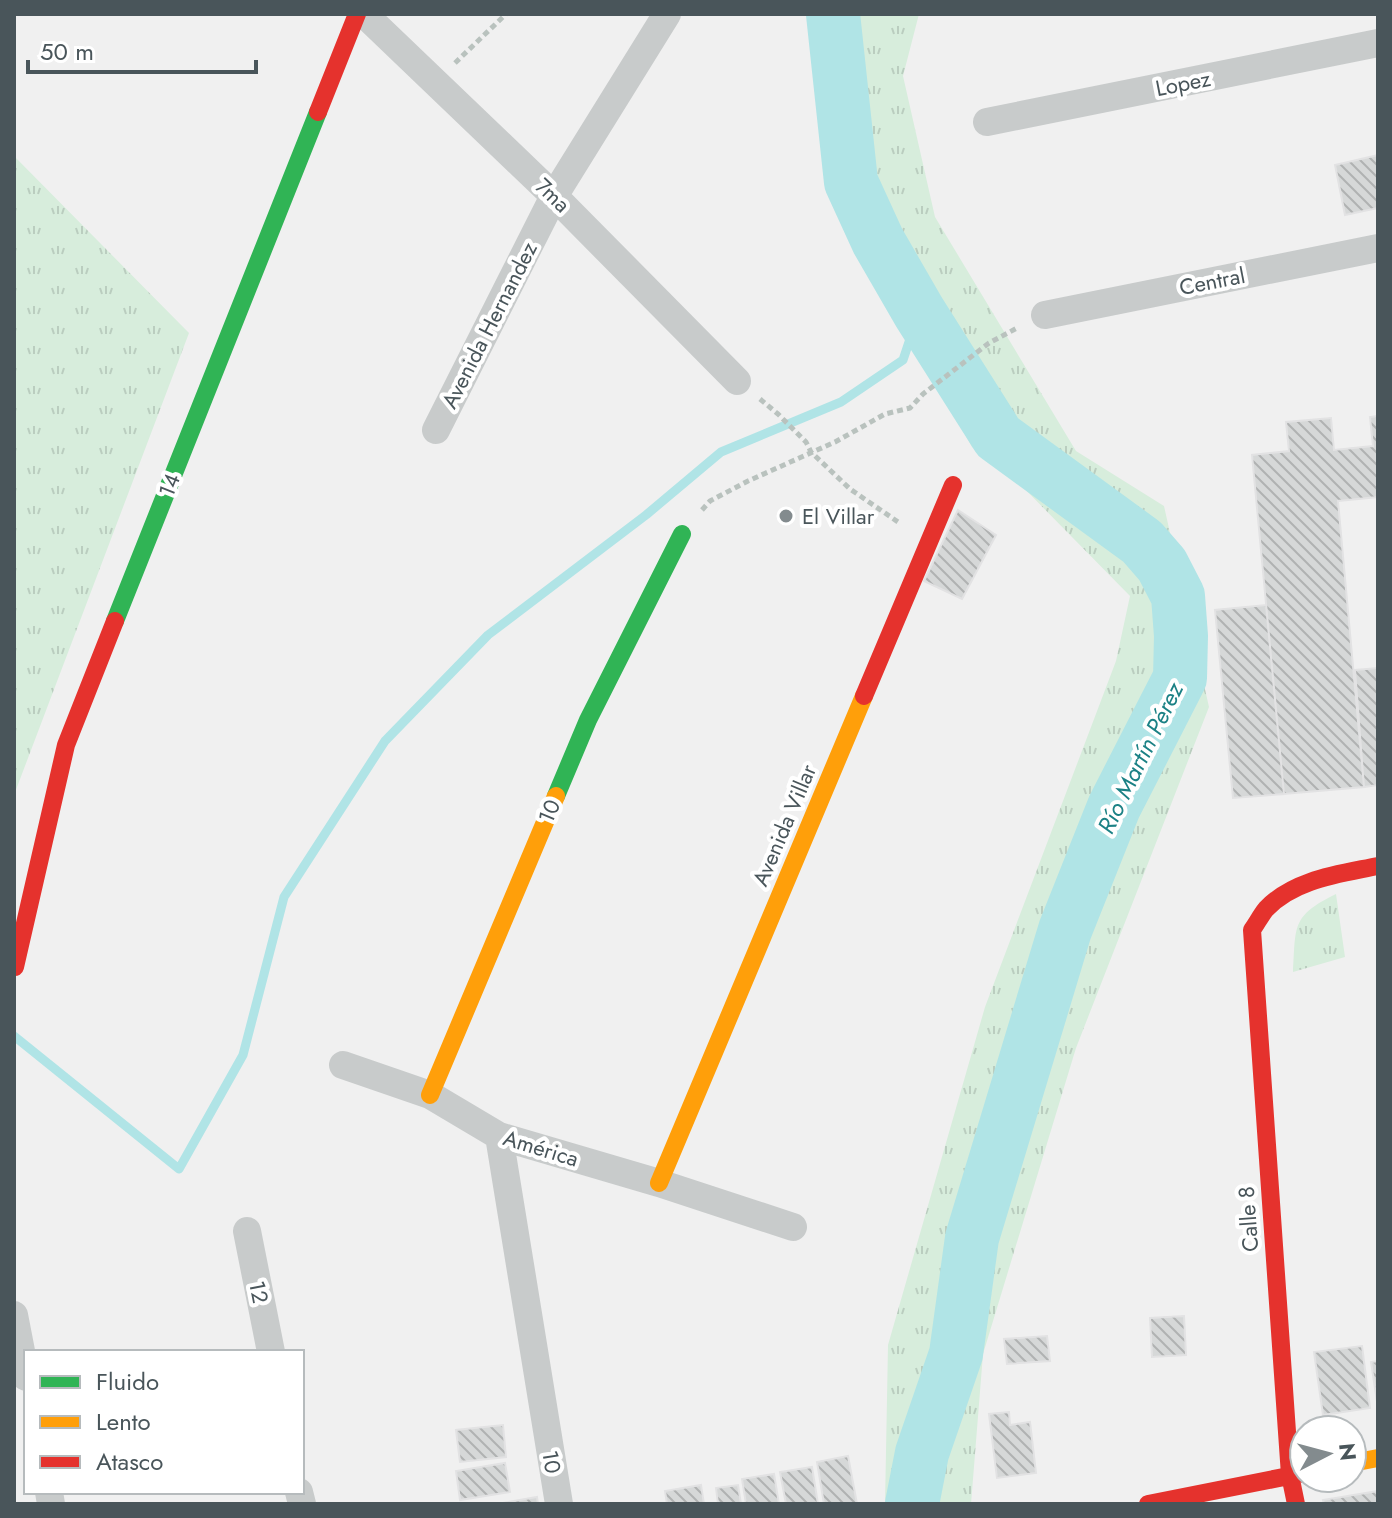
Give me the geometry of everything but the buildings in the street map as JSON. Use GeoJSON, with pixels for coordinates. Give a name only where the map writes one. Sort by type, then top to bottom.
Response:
{"type":"FeatureCollection","features":[{"type":"Feature","properties":{"kind":"street","name":"14"},"geometry":{"type":"LineString","coordinates":[[15,967],[66,745],[357,14]]}},
{"type":"Feature","properties":{"kind":"street","name":"7ma"},"geometry":{"type":"LineString","coordinates":[[364,14],[554,196],[737,381]]}},
{"type":"Feature","properties":{"kind":"street","name":"Avenida Hernandez"},"geometry":{"type":"LineString","coordinates":[[436,430],[554,196],[667,14]]}},
{"type":"Feature","properties":{"kind":"street","name":"Lopez"},"geometry":{"type":"LineString","coordinates":[[987,122],[1378,43]]}},
{"type":"Feature","properties":{"kind":"street","name":"Central"},"geometry":{"type":"LineString","coordinates":[[1045,315],[1378,248]]}},
{"type":"Feature","properties":{"kind":"street","name":"Avenida Villar"},"geometry":{"type":"LineString","coordinates":[[659,1183],[953,485]]}},
{"type":"Feature","properties":{"kind":"street","name":"10"},"geometry":{"type":"LineString","coordinates":[[430,1095],[588,720],[682,534]]}},
{"type":"Feature","properties":{"kind":"street","name":"Calle 8"},"geometry":{"type":"LineString","coordinates":[[1292,1414],[1252,930],[1266,909],[1297,888],[1319,879],[1378,866]]}},
{"type":"Feature","properties":{"kind":"street","name":"América"},"geometry":{"type":"LineString","coordinates":[[343,1065],[430,1095],[499,1136],[659,1183],[793,1227]]}},
{"type":"Feature","properties":{"kind":"street","name":"10"},"geometry":{"type":"LineString","coordinates":[[499,1136],[559,1504]]}},
{"type":"Feature","properties":{"kind":"street","name":"12"},"geometry":{"type":"LineString","coordinates":[[247,1231],[271,1350]]}},
{"type":"Feature","properties":{"kind":"street"},"geometry":{"type":"LineString","coordinates":[[14,1315],[24,1367]]}},
{"type":"Feature","properties":{"kind":"street"},"geometry":{"type":"LineString","coordinates":[[1148,1504],[1288,1476]]}},
{"type":"Feature","properties":{"kind":"path"},"geometry":{"type":"LineString","coordinates":[[435,82],[506,14]]}},
{"type":"Feature","properties":{"kind":"path"},"geometry":{"type":"LineString","coordinates":[[682,534],[710,501],[835,442],[885,414],[910,408],[923,394],[989,343]]}},
{"type":"Feature","properties":{"kind":"path"},"geometry":{"type":"LineString","coordinates":[[778,414],[806,442],[811,452],[850,489],[929,543]]}},
{"type":"Feature","properties":{"kind":"green space"},"geometry":{"type":"Polygon","coordinates":[[[836,14],[919,14],[903,76],[935,217],[1076,451],[1164,506],[1209,707],[1076,1048],[983,1354],[971,1504],[885,1504],[888,1345],[985,1007],[1116,661],[1130,596],[1012,476],[972,447],[866,255],[836,14]]]}},
{"type":"Feature","properties":{"kind":"green space"},"geometry":{"type":"Polygon","coordinates":[[[14,156],[189,333],[14,795],[14,156]]]}},
{"type":"Feature","properties":{"kind":"green space"},"geometry":{"type":"Polygon","coordinates":[[[1336,894],[1345,957],[1293,972],[1296,933],[1303,916],[1336,894]]]}},
{"type":"Feature","properties":{"kind":"waterway","name":"Río Martín Pérez"},"geometry":{"type":"LineString","coordinates":[[833,14],[851,182],[878,241],[998,437],[1142,542],[1162,565],[1178,596],[1181,636],[1180,678],[1114,807],[1065,930],[972,1238],[956,1354],[922,1453],[912,1504]]}},
{"type":"Feature","properties":{"kind":"waterway"},"geometry":{"type":"LineString","coordinates":[[14,1036],[179,1169],[243,1055],[284,897],[385,741],[488,635],[646,515],[721,452],[841,402],[903,360],[919,312]]}},
{"type":"Feature","properties":{"kind":"traffic: fast"},"geometry":{"type":"LineString","coordinates":[[115,621],[318,112]]}},
{"type":"Feature","properties":{"kind":"traffic: fast"},"geometry":{"type":"LineString","coordinates":[[556,796],[588,720],[682,534]]}},
{"type":"Feature","properties":{"kind":"traffic: slow"},"geometry":{"type":"LineString","coordinates":[[659,1183],[864,696]]}},
{"type":"Feature","properties":{"kind":"traffic: slow"},"geometry":{"type":"LineString","coordinates":[[430,1095],[556,796]]}},
{"type":"Feature","properties":{"kind":"traffic: slow"},"geometry":{"type":"LineString","coordinates":[[1368,1460],[1378,1458]]}},
{"type":"Feature","properties":{"kind":"traffic: jam"},"geometry":{"type":"LineString","coordinates":[[318,112],[357,14]]}},
{"type":"Feature","properties":{"kind":"traffic: jam"},"geometry":{"type":"LineString","coordinates":[[864,696],[953,485]]}},
{"type":"Feature","properties":{"kind":"traffic: jam"},"geometry":{"type":"LineString","coordinates":[[15,967],[66,745],[115,621]]}},
{"type":"Feature","properties":{"kind":"traffic: jam"},"geometry":{"type":"LineString","coordinates":[[1296,1504],[1290,1475],[1252,930],[1266,909],[1290,891],[1318,879],[1378,866]]}},
{"type":"Feature","properties":{"kind":"traffic: jam"},"geometry":{"type":"LineString","coordinates":[[1148,1504],[1288,1476]]}},
{"type":"Feature","properties":{"kind":"place","name":"El Villar"},"geometry":{"type":"Point","coordinates":[786,516]}}]}
